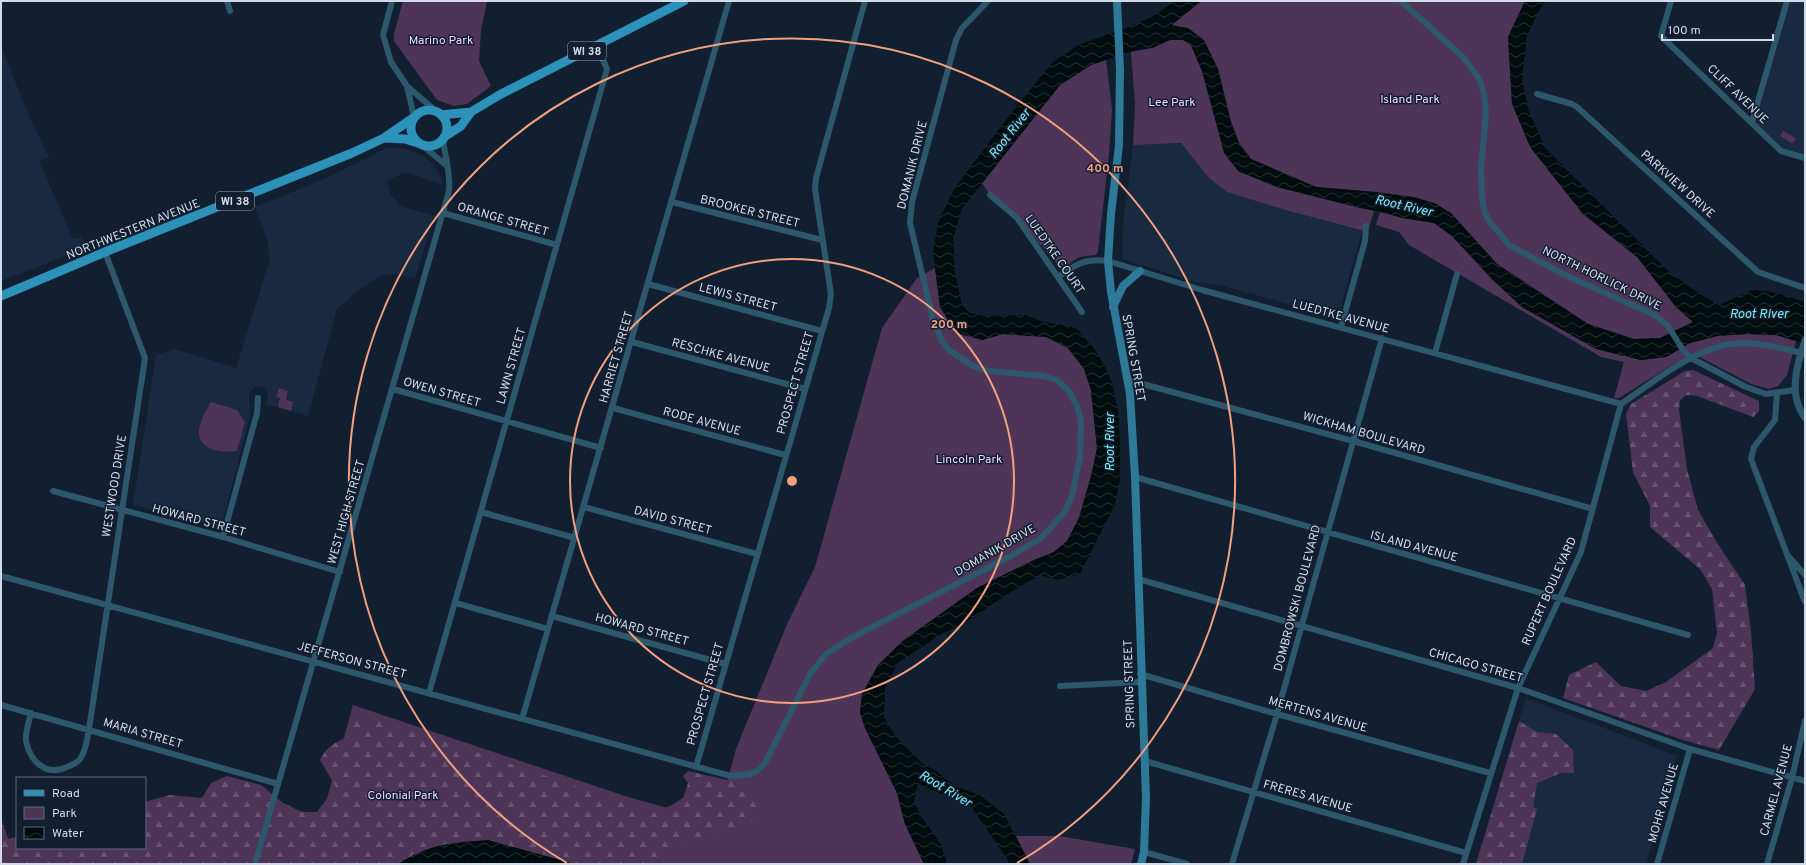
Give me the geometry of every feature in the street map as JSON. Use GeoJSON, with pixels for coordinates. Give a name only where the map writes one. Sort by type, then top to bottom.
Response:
{"type":"FeatureCollection","features":[{"type":"Feature","properties":{"kind":"main road","name":"WI 38"},"geometry":{"type":"LineString","coordinates":[[420,144],[435,145],[461,126],[471,112],[501,94],[684,1]]}},
{"type":"Feature","properties":{"kind":"main road","name":"SPRING STREET"},"geometry":{"type":"LineString","coordinates":[[1117,1],[1120,71],[1119,145],[1111,214],[1108,261],[1113,307],[1128,380],[1135,477],[1146,798],[1144,852],[1141,864]]}},
{"type":"Feature","properties":{"kind":"main road","name":"WI 38"},"geometry":{"type":"LineString","coordinates":[[414,118],[425,110],[439,113],[471,112]]}},
{"type":"Feature","properties":{"kind":"main road"},"geometry":{"type":"LineString","coordinates":[[439,113],[447,126],[444,138]]}},
{"type":"Feature","properties":{"kind":"main road"},"geometry":{"type":"LineString","coordinates":[[414,118],[410,127],[411,133],[420,144]]}},
{"type":"Feature","properties":{"kind":"main road","name":"NORTHWESTERN AVENUE"},"geometry":{"type":"LineString","coordinates":[[1,296],[106,252],[352,154],[384,138],[414,118]]}},
{"type":"Feature","properties":{"kind":"main road","name":"NORTHWESTERN AVENUE"},"geometry":{"type":"LineString","coordinates":[[384,138],[405,139],[420,144]]}},
{"type":"Feature","properties":{"kind":"main road"},"geometry":{"type":"LineString","coordinates":[[1113,307],[1123,286],[1140,271]]}},
{"type":"Feature","properties":{"kind":"street"},"geometry":{"type":"LineString","coordinates":[[227,1],[230,11]]}},
{"type":"Feature","properties":{"kind":"street"},"geometry":{"type":"LineString","coordinates":[[392,1],[383,35],[391,62],[407,86],[439,113]]}},
{"type":"Feature","properties":{"kind":"street","name":"HARRIET STREET"},"geometry":{"type":"LineString","coordinates":[[522,719],[613,408],[729,1]]}},
{"type":"Feature","properties":{"kind":"street","name":"PROSPECT STREET"},"geometry":{"type":"LineString","coordinates":[[696,767],[756,554],[822,331],[831,294],[815,189],[816,178],[865,1]]}},
{"type":"Feature","properties":{"kind":"street","name":"DOMANIK DRIVE"},"geometry":{"type":"LineString","coordinates":[[696,767],[735,776],[756,772],[769,757],[805,682],[820,660],[851,638],[1040,539],[1064,513],[1072,496],[1080,457],[1081,420],[1077,406],[1069,391],[1057,380],[1044,376],[988,371],[973,366],[950,350],[942,341],[933,320],[910,223],[912,202],[956,40],[962,28],[988,1]]}},
{"type":"Feature","properties":{"kind":"street","name":"NORTH HORLICK DRIVE"},"geometry":{"type":"LineString","coordinates":[[1401,1],[1463,57],[1480,80],[1484,94],[1486,113],[1480,183],[1484,210],[1497,232],[1509,245],[1570,277],[1651,313],[1668,326],[1683,350],[1691,358],[1756,392],[1766,394],[1794,390]]}},
{"type":"Feature","properties":{"kind":"street","name":"CLIFF AVENUE"},"geometry":{"type":"LineString","coordinates":[[1671,1],[1661,36],[1781,151],[1805,158]]}},
{"type":"Feature","properties":{"kind":"street"},"geometry":{"type":"LineString","coordinates":[[1752,122],[1787,1]]}},
{"type":"Feature","properties":{"kind":"street","name":"LAWN STREET"},"geometry":{"type":"LineString","coordinates":[[429,693],[607,69],[597,46]]}},
{"type":"Feature","properties":{"kind":"street"},"geometry":{"type":"LineString","coordinates":[[407,86],[414,118]]}},
{"type":"Feature","properties":{"kind":"street","name":"PARKVIEW DRIVE"},"geometry":{"type":"LineString","coordinates":[[1537,94],[1572,104],[1577,107],[1758,272],[1805,288]]}},
{"type":"Feature","properties":{"kind":"street","name":"WEST HIGH STREET"},"geometry":{"type":"LineString","coordinates":[[255,864],[449,192],[450,178],[446,165],[444,138]]}},
{"type":"Feature","properties":{"kind":"street"},"geometry":{"type":"LineString","coordinates":[[420,144],[446,165]]}},
{"type":"Feature","properties":{"kind":"street","name":"LUEDTKE COURT"},"geometry":{"type":"LineString","coordinates":[[990,195],[1017,218],[1082,312]]}},
{"type":"Feature","properties":{"kind":"street","name":"BROOKER STREET"},"geometry":{"type":"LineString","coordinates":[[672,202],[822,240]]}},
{"type":"Feature","properties":{"kind":"street","name":"ORANGE STREET"},"geometry":{"type":"LineString","coordinates":[[443,213],[557,245]]}},
{"type":"Feature","properties":{"kind":"street"},"geometry":{"type":"LineString","coordinates":[[1341,327],[1365,241],[1366,226]]}},
{"type":"Feature","properties":{"kind":"street","name":"WESTWOOD DRIVE"},"geometry":{"type":"LineString","coordinates":[[31,714],[26,739],[33,760],[49,770],[61,770],[80,759],[85,747],[89,729],[145,358],[106,252]]}},
{"type":"Feature","properties":{"kind":"street","name":"LUEDTKE AVENUE"},"geometry":{"type":"LineString","coordinates":[[1058,277],[1083,261],[1108,261],[1202,290],[1621,404]]}},
{"type":"Feature","properties":{"kind":"street"},"geometry":{"type":"LineString","coordinates":[[1435,353],[1457,274]]}},
{"type":"Feature","properties":{"kind":"street","name":"LEWIS STREET"},"geometry":{"type":"LineString","coordinates":[[648,284],[822,331]]}},
{"type":"Feature","properties":{"kind":"street","name":"DOMBROWSKI BOULEVARD"},"geometry":{"type":"LineString","coordinates":[[1232,864],[1277,714],[1326,533],[1382,338]]}},
{"type":"Feature","properties":{"kind":"street"},"geometry":{"type":"LineString","coordinates":[[1805,340],[1799,360],[1794,390],[1798,406],[1805,418]]}},
{"type":"Feature","properties":{"kind":"street","name":"RESCHKE AVENUE"},"geometry":{"type":"LineString","coordinates":[[632,342],[805,389]]}},
{"type":"Feature","properties":{"kind":"street"},"geometry":{"type":"LineString","coordinates":[[1621,404],[1691,358],[1722,346],[1748,344],[1790,350],[1805,354]]}},
{"type":"Feature","properties":{"kind":"street","name":"WICKHAM BOULEVARD"},"geometry":{"type":"LineString","coordinates":[[1128,380],[1353,441],[1593,509]]}},
{"type":"Feature","properties":{"kind":"street","name":"OWEN STREET"},"geometry":{"type":"LineString","coordinates":[[393,389],[601,448]]}},
{"type":"Feature","properties":{"kind":"street"},"geometry":{"type":"LineString","coordinates":[[1777,393],[1776,420],[1754,447],[1751,459],[1805,602]]}},
{"type":"Feature","properties":{"kind":"street"},"geometry":{"type":"LineString","coordinates":[[222,537],[257,413],[258,398]]}},
{"type":"Feature","properties":{"kind":"street","name":"RUPERT BOULEVARD"},"geometry":{"type":"LineString","coordinates":[[1463,864],[1490,773],[1518,688],[1581,552],[1621,404]]}},
{"type":"Feature","properties":{"kind":"street","name":"RODE AVENUE"},"geometry":{"type":"LineString","coordinates":[[613,408],[785,456]]}},
{"type":"Feature","properties":{"kind":"street","name":"ISLAND AVENUE"},"geometry":{"type":"LineString","coordinates":[[1135,477],[1326,533],[1559,597],[1688,635]]}},
{"type":"Feature","properties":{"kind":"street","name":"HOWARD STREET"},"geometry":{"type":"LineString","coordinates":[[53,491],[222,537],[340,572]]}},
{"type":"Feature","properties":{"kind":"street","name":"DAVID STREET"},"geometry":{"type":"LineString","coordinates":[[584,506],[756,554]]}},
{"type":"Feature","properties":{"kind":"street"},"geometry":{"type":"LineString","coordinates":[[480,512],[575,538]]}},
{"type":"Feature","properties":{"kind":"street"},"geometry":{"type":"LineString","coordinates":[[1786,554],[1805,575]]}},
{"type":"Feature","properties":{"kind":"street","name":"JEFFERSON STREET"},"geometry":{"type":"LineString","coordinates":[[1,576],[314,660],[696,767]]}},
{"type":"Feature","properties":{"kind":"street","name":"CHICAGO STREET"},"geometry":{"type":"LineString","coordinates":[[1138,579],[1518,688],[1690,749],[1805,781]]}},
{"type":"Feature","properties":{"kind":"street"},"geometry":{"type":"LineString","coordinates":[[456,602],[548,629]]}},
{"type":"Feature","properties":{"kind":"street","name":"HOWARD STREET"},"geometry":{"type":"LineString","coordinates":[[552,616],[725,664]]}},
{"type":"Feature","properties":{"kind":"street","name":"MERTENS AVENUE"},"geometry":{"type":"LineString","coordinates":[[1060,686],[1141,678],[1490,773]]}},
{"type":"Feature","properties":{"kind":"street","name":"MARIA STREET"},"geometry":{"type":"LineString","coordinates":[[1,705],[278,784]]}},
{"type":"Feature","properties":{"kind":"street","name":"CARMEL AVENUE"},"geometry":{"type":"LineString","coordinates":[[1767,864],[1792,778],[1805,721]]}},
{"type":"Feature","properties":{"kind":"street","name":"MOHR AVENUE"},"geometry":{"type":"LineString","coordinates":[[1657,864],[1690,749]]}},
{"type":"Feature","properties":{"kind":"street","name":"FRERES AVENUE"},"geometry":{"type":"LineString","coordinates":[[1145,762],[1466,853]]}},
{"type":"Feature","properties":{"kind":"street"},"geometry":{"type":"LineString","coordinates":[[1144,852],[1187,864]]}},
{"type":"Feature","properties":{"kind":"shaded area"},"geometry":{"type":"Polygon","coordinates":[[[1787,1],[1805,1],[1805,158],[1781,151],[1752,122],[1787,1]]]}},
{"type":"Feature","properties":{"kind":"shaded area"},"geometry":{"type":"Polygon","coordinates":[[[1,47],[30,118],[49,157],[39,161],[73,239],[82,237],[86,248],[1,281],[1,47]]]}},
{"type":"Feature","properties":{"kind":"shaded area"},"geometry":{"type":"Polygon","coordinates":[[[1181,143],[1209,178],[1289,211],[1362,231],[1338,318],[1224,286],[1199,283],[1122,259],[1123,224],[1133,145],[1181,143]]]}},
{"type":"Feature","properties":{"kind":"shaded area"},"geometry":{"type":"Polygon","coordinates":[[[387,148],[401,148],[422,155],[433,164],[441,177],[442,184],[405,172],[387,181],[391,196],[403,207],[434,216],[415,279],[396,274],[379,276],[354,294],[337,309],[308,416],[266,404],[268,397],[267,392],[262,387],[256,387],[250,391],[249,396],[251,413],[221,527],[216,527],[133,505],[156,355],[175,349],[236,368],[270,259],[267,239],[255,207],[317,182],[387,148]]]}},
{"type":"Feature","properties":{"kind":"shaded area"},"geometry":{"type":"Polygon","coordinates":[[[1526,698],[1677,756],[1646,864],[1476,864],[1526,698]]]}},
{"type":"Feature","properties":{"kind":"green space","name":"Marino Park"},"geometry":{"type":"Polygon","coordinates":[[[403,1],[487,1],[481,31],[479,61],[491,86],[467,104],[454,106],[437,100],[394,41],[394,34],[403,1]]]}},
{"type":"Feature","properties":{"kind":"green space","name":"Island Park"},"geometry":{"type":"Polygon","coordinates":[[[1201,1],[1525,1],[1508,37],[1512,104],[1582,213],[1637,257],[1676,307],[1693,322],[1660,338],[1634,339],[1588,324],[1497,264],[1451,213],[1434,203],[1376,192],[1316,187],[1251,159],[1239,143],[1231,122],[1218,69],[1172,25],[1201,1]]]}},
{"type":"Feature","properties":{"kind":"green space","name":"Lee Park"},"geometry":{"type":"Polygon","coordinates":[[[1170,40],[1183,40],[1191,45],[1202,71],[1213,107],[1238,171],[1277,187],[1374,211],[1368,232],[1289,211],[1227,192],[1209,178],[1181,143],[1133,145],[1135,104],[1131,52],[1152,48],[1170,40]]]}},
{"type":"Feature","properties":{"kind":"green space"},"geometry":{"type":"Polygon","coordinates":[[[1106,59],[1112,110],[1109,154],[1098,251],[1096,255],[1079,257],[1068,265],[1060,267],[1017,218],[990,195],[982,183],[1060,85],[1091,65],[1106,59]]]}},
{"type":"Feature","properties":{"kind":"green space"},"geometry":{"type":"Polygon","coordinates":[[[1783,131],[1796,138],[1793,144],[1780,136],[1783,131]]]}},
{"type":"Feature","properties":{"kind":"green space"},"geometry":{"type":"Polygon","coordinates":[[[1380,212],[1402,218],[1434,223],[1452,236],[1493,280],[1522,307],[1604,351],[1641,360],[1666,357],[1690,343],[1717,336],[1747,334],[1776,335],[1796,341],[1787,375],[1778,386],[1769,389],[1751,384],[1694,354],[1672,365],[1619,398],[1614,398],[1624,362],[1601,357],[1409,245],[1399,232],[1376,225],[1380,212]]]}},
{"type":"Feature","properties":{"kind":"green space","name":"Lincoln Park"},"geometry":{"type":"Polygon","coordinates":[[[935,268],[940,307],[982,340],[1003,334],[1046,337],[1068,348],[1084,369],[1091,390],[1097,448],[1079,518],[1067,541],[1054,552],[1034,560],[977,588],[904,640],[878,665],[862,694],[860,712],[865,728],[897,793],[905,824],[924,864],[1,864],[1,819],[8,839],[16,837],[16,849],[146,849],[146,802],[170,795],[228,802],[321,820],[353,705],[628,797],[686,813],[727,782],[736,749],[788,622],[815,567],[882,328],[917,278],[935,268]]]}},
{"type":"Feature","properties":{"kind":"green space"},"geometry":{"type":"Polygon","coordinates":[[[1693,370],[1759,401],[1759,411],[1753,417],[1697,396],[1686,395],[1680,400],[1679,410],[1687,469],[1698,510],[1719,546],[1745,585],[1751,632],[1755,689],[1719,750],[1683,740],[1563,698],[1569,675],[1596,662],[1621,686],[1646,691],[1666,682],[1713,648],[1717,633],[1712,589],[1700,569],[1650,527],[1650,506],[1633,472],[1626,414],[1631,404],[1685,371],[1693,370]]]}},
{"type":"Feature","properties":{"kind":"green space"},"geometry":{"type":"Polygon","coordinates":[[[279,388],[288,391],[286,400],[293,402],[291,411],[278,407],[280,398],[276,397],[279,388]]]}},
{"type":"Feature","properties":{"kind":"green space"},"geometry":{"type":"Polygon","coordinates":[[[211,402],[237,410],[245,422],[237,451],[226,452],[213,449],[203,443],[200,438],[200,424],[211,402]]]}},
{"type":"Feature","properties":{"kind":"green space","name":"Colonial Park"},"geometry":{"type":"Polygon","coordinates":[[[356,718],[377,720],[435,738],[654,813],[683,798],[688,783],[683,776],[688,771],[744,784],[751,790],[755,798],[758,816],[750,825],[696,838],[667,850],[652,864],[575,864],[524,849],[417,852],[398,864],[1,864],[1,819],[8,839],[16,837],[16,849],[146,849],[146,802],[170,795],[202,798],[211,783],[227,776],[261,785],[283,803],[302,812],[317,812],[336,787],[320,760],[322,755],[332,745],[349,736],[356,718]]]}},
{"type":"Feature","properties":{"kind":"green space"},"geometry":{"type":"Polygon","coordinates":[[[1519,721],[1537,732],[1556,734],[1573,750],[1574,773],[1561,773],[1537,783],[1533,807],[1537,809],[1522,864],[1476,864],[1519,721]]]}},
{"type":"Feature","properties":{"kind":"green space"},"geometry":{"type":"Polygon","coordinates":[[[1016,836],[1059,836],[1135,849],[1131,864],[1030,864],[1016,836]]]}},
{"type":"Feature","properties":{"kind":"water","name":"Root River"},"geometry":{"type":"Polygon","coordinates":[[[1173,1],[1201,1],[1172,25],[1188,28],[1204,40],[1218,69],[1231,122],[1239,143],[1251,159],[1316,187],[1414,197],[1434,203],[1451,213],[1497,264],[1588,324],[1634,339],[1660,338],[1693,322],[1676,307],[1637,257],[1582,213],[1530,147],[1512,104],[1508,37],[1525,1],[1546,1],[1538,12],[1527,36],[1522,80],[1528,109],[1545,148],[1669,272],[1703,296],[1719,305],[1752,290],[1773,292],[1805,302],[1805,344],[1776,335],[1747,334],[1717,336],[1690,343],[1666,357],[1641,360],[1596,349],[1522,307],[1493,280],[1452,236],[1434,223],[1402,218],[1388,213],[1360,208],[1277,187],[1238,171],[1224,153],[1202,71],[1191,45],[1183,40],[1170,40],[1152,48],[1136,50],[1091,65],[1060,85],[961,210],[953,239],[955,273],[962,305],[970,313],[984,316],[1025,315],[1040,321],[1068,326],[1078,330],[1095,350],[1108,372],[1113,387],[1118,412],[1120,480],[1115,504],[1080,574],[1058,580],[1040,575],[1006,595],[962,625],[941,634],[898,663],[885,688],[884,717],[895,736],[923,764],[935,770],[952,784],[981,796],[1004,814],[1030,864],[1009,864],[1008,860],[968,802],[931,790],[918,783],[914,802],[920,815],[941,844],[947,864],[924,864],[905,824],[897,793],[865,728],[860,712],[862,694],[878,665],[904,640],[977,588],[1034,560],[1054,552],[1067,541],[1079,518],[1097,448],[1091,390],[1084,369],[1068,348],[1046,337],[1003,334],[982,340],[956,333],[940,307],[933,252],[938,223],[954,189],[1012,112],[1053,62],[1080,44],[1132,26],[1157,14],[1173,1]]]}},
{"type":"Feature","properties":{"kind":"water"},"geometry":{"type":"Polygon","coordinates":[[[488,840],[575,864],[398,864],[421,852],[442,845],[488,840]]]}}]}
